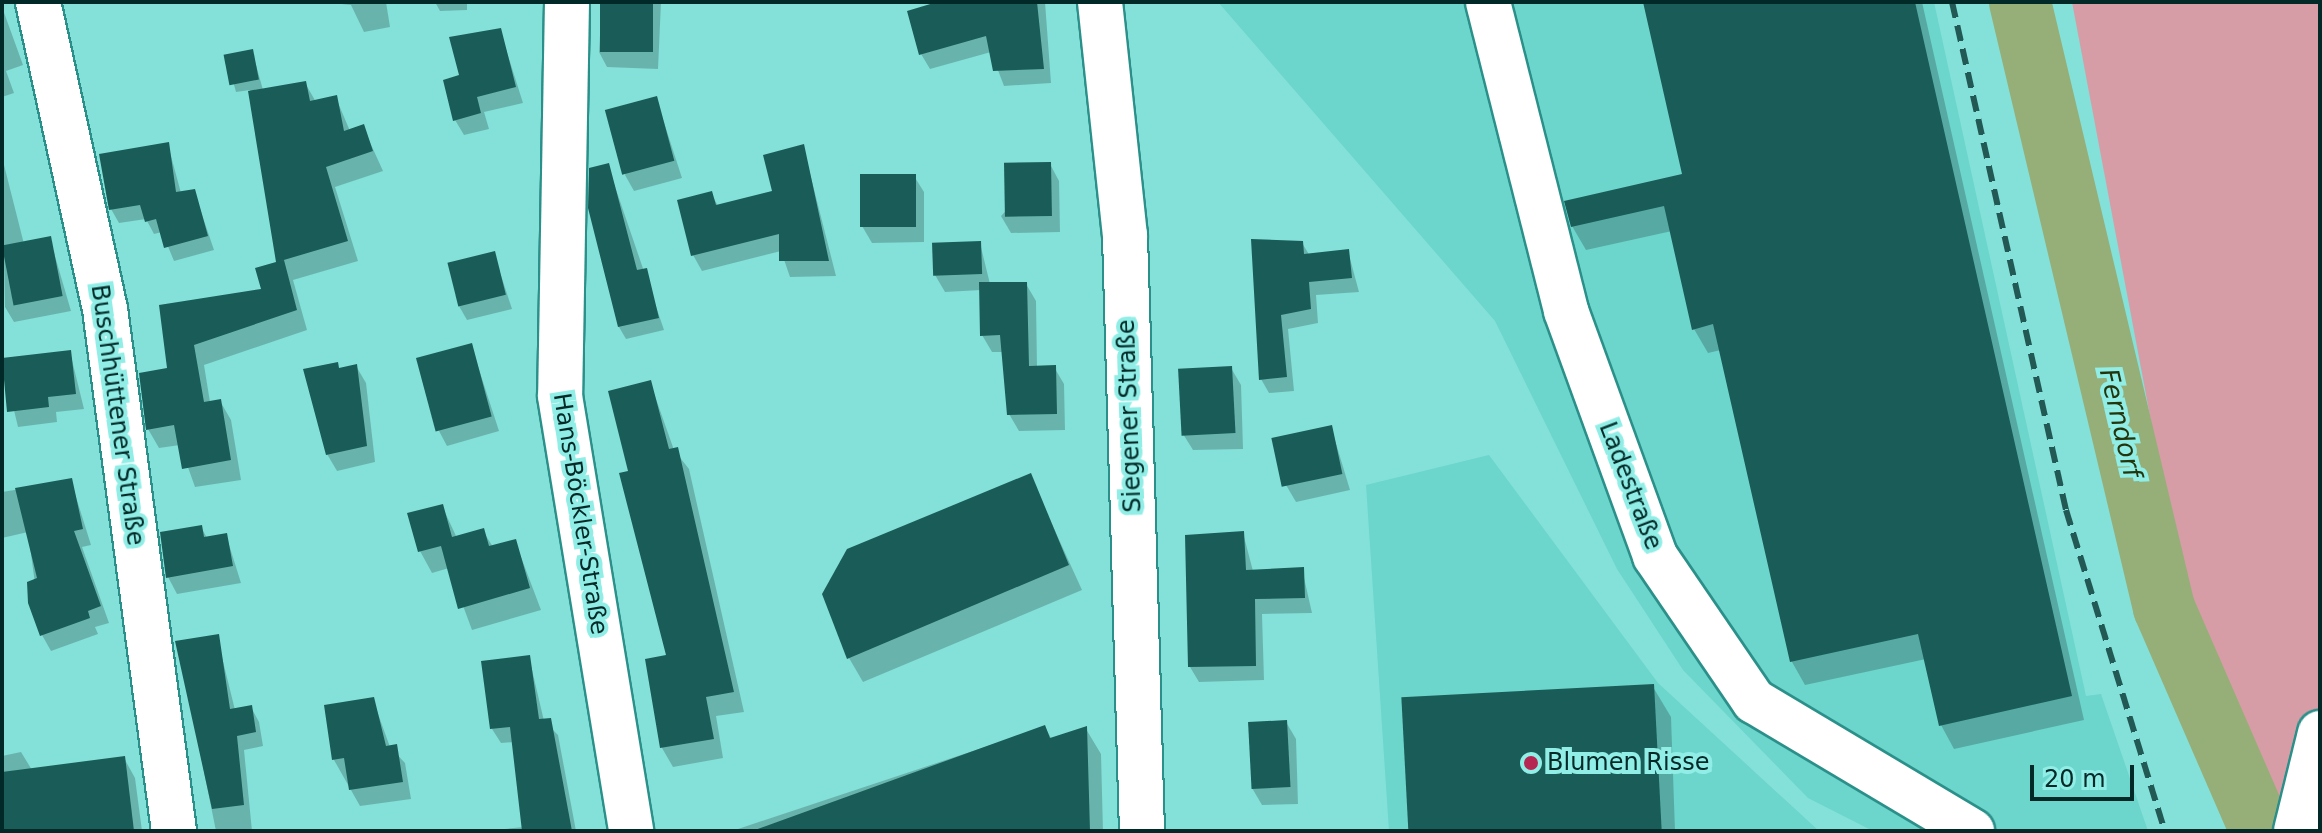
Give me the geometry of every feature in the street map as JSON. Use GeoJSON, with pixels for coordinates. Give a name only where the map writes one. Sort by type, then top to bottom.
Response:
{"type":"FeatureCollection","features":[{"type":"Feature","properties":{"kind":"street","name":"Buschhüttener Straße"},"geometry":{"type":"LineString","coordinates":[[38,2],[105,309],[174,831]]}},
{"type":"Feature","properties":{"kind":"street","name":"Hans-Böckler-Straße"},"geometry":{"type":"LineString","coordinates":[[567,2],[560,396],[631,831]]}},
{"type":"Feature","properties":{"kind":"street","name":"Siegener Straße"},"geometry":{"type":"LineString","coordinates":[[1100,2],[1125,235],[1142,831]]}},
{"type":"Feature","properties":{"kind":"street","name":"Ladestraße"},"geometry":{"type":"LineString","coordinates":[[1488,2],[1566,311],[1655,556],[1754,701],[1972,831]]}},
{"type":"Feature","properties":{"kind":"street"},"geometry":{"type":"LineString","coordinates":[[2296,831],[2320,733]]}},
{"type":"Feature","properties":{"kind":"shaded area"},"geometry":{"type":"Polygon","coordinates":[[[1218,2],[1934,2],[2086,696],[2101,694],[2148,831],[1873,831],[1808,798],[1683,670],[1617,569],[1495,321],[1218,2]]]}},
{"type":"Feature","properties":{"kind":"shaded area"},"geometry":{"type":"Polygon","coordinates":[[[2072,2],[2320,2],[2320,831],[2278,831],[2183,591],[2072,2]]]}},
{"type":"Feature","properties":{"kind":"shaded area"},"geometry":{"type":"Polygon","coordinates":[[[1489,455],[1658,683],[1819,831],[1389,831],[1366,485],[1489,455]]]}},
{"type":"Feature","properties":{"kind":"building"},"geometry":{"type":"Polygon","coordinates":[[[600,2],[653,2],[653,52],[600,52],[600,2]]]}},
{"type":"Feature","properties":{"kind":"building"},"geometry":{"type":"Polygon","coordinates":[[[937,2],[1037,2],[1044,69],[993,71],[986,36],[919,55],[907,11],[937,2]]]}},
{"type":"Feature","properties":{"kind":"building"},"geometry":{"type":"Polygon","coordinates":[[[1643,2],[1915,2],[2072,696],[1939,726],[1918,634],[1790,662],[1713,324],[1692,330],[1664,206],[1571,227],[1564,201],[1682,174],[1643,2]]]}},
{"type":"Feature","properties":{"kind":"building"},"geometry":{"type":"Polygon","coordinates":[[[501,28],[516,87],[477,97],[481,113],[453,121],[443,80],[459,75],[449,37],[501,28]]]}},
{"type":"Feature","properties":{"kind":"building"},"geometry":{"type":"Polygon","coordinates":[[[253,49],[259,79],[229,85],[224,55],[253,49]]]}},
{"type":"Feature","properties":{"kind":"building"},"geometry":{"type":"Polygon","coordinates":[[[306,81],[310,101],[337,95],[344,131],[364,124],[373,151],[326,167],[348,241],[277,262],[284,260],[297,310],[194,345],[204,402],[221,399],[231,460],[182,469],[174,425],[146,430],[139,373],[167,368],[159,305],[261,289],[255,268],[276,262],[248,91],[306,81]]]}},
{"type":"Feature","properties":{"kind":"building"},"geometry":{"type":"Polygon","coordinates":[[[657,96],[674,161],[622,175],[605,110],[657,96]]]}},
{"type":"Feature","properties":{"kind":"building"},"geometry":{"type":"Polygon","coordinates":[[[169,142],[176,192],[195,189],[208,236],[164,248],[156,219],[145,222],[140,205],[109,210],[99,154],[169,142]]]}},
{"type":"Feature","properties":{"kind":"building"},"geometry":{"type":"Polygon","coordinates":[[[804,144],[829,261],[779,261],[779,234],[691,256],[677,200],[712,191],[716,205],[772,191],[763,155],[804,144]]]}},
{"type":"Feature","properties":{"kind":"building"},"geometry":{"type":"Polygon","coordinates":[[[1051,162],[1052,216],[1005,217],[1004,163],[1051,162]]]}},
{"type":"Feature","properties":{"kind":"building"},"geometry":{"type":"Polygon","coordinates":[[[609,163],[637,270],[647,268],[659,318],[618,327],[588,208],[589,168],[609,163]]]}},
{"type":"Feature","properties":{"kind":"building"},"geometry":{"type":"Polygon","coordinates":[[[860,174],[916,174],[916,227],[860,227],[860,174]]]}},
{"type":"Feature","properties":{"kind":"building"},"geometry":{"type":"Polygon","coordinates":[[[51,236],[63,296],[14,305],[2,246],[51,236]]]}},
{"type":"Feature","properties":{"kind":"building"},"geometry":{"type":"Polygon","coordinates":[[[1251,239],[1303,241],[1304,254],[1349,249],[1352,278],[1309,282],[1311,309],[1281,315],[1287,377],[1259,380],[1251,239]]]}},
{"type":"Feature","properties":{"kind":"building"},"geometry":{"type":"Polygon","coordinates":[[[981,241],[982,274],[933,276],[932,243],[981,241]]]}},
{"type":"Feature","properties":{"kind":"building"},"geometry":{"type":"Polygon","coordinates":[[[495,251],[506,295],[458,307],[447,263],[495,251]]]}},
{"type":"Feature","properties":{"kind":"building"},"geometry":{"type":"Polygon","coordinates":[[[979,282],[1027,282],[1029,366],[1056,365],[1057,414],[1007,415],[1000,335],[980,336],[979,282]]]}},
{"type":"Feature","properties":{"kind":"building"},"geometry":{"type":"Polygon","coordinates":[[[472,343],[492,416],[436,431],[416,358],[472,343]]]}},
{"type":"Feature","properties":{"kind":"building"},"geometry":{"type":"Polygon","coordinates":[[[71,350],[76,394],[48,397],[49,407],[7,412],[2,358],[71,350]]]}},
{"type":"Feature","properties":{"kind":"building"},"geometry":{"type":"Polygon","coordinates":[[[338,362],[339,368],[357,364],[367,446],[326,455],[303,369],[338,362]]]}},
{"type":"Feature","properties":{"kind":"building"},"geometry":{"type":"Polygon","coordinates":[[[1232,366],[1236,433],[1182,436],[1178,369],[1232,366]]]}},
{"type":"Feature","properties":{"kind":"building"},"geometry":{"type":"Polygon","coordinates":[[[651,380],[669,449],[678,447],[734,692],[706,697],[714,739],[660,748],[645,659],[666,655],[619,473],[628,471],[608,391],[651,380]]]}},
{"type":"Feature","properties":{"kind":"building"},"geometry":{"type":"Polygon","coordinates":[[[1332,425],[1342,474],[1282,487],[1271,438],[1332,425]]]}},
{"type":"Feature","properties":{"kind":"building"},"geometry":{"type":"Polygon","coordinates":[[[1031,473],[1069,565],[847,659],[822,594],[847,549],[1031,473]]]}},
{"type":"Feature","properties":{"kind":"building"},"geometry":{"type":"Polygon","coordinates":[[[72,478],[83,529],[74,531],[101,606],[88,611],[90,618],[40,636],[28,603],[27,582],[37,578],[15,488],[72,478]]]}},
{"type":"Feature","properties":{"kind":"building"},"geometry":{"type":"Polygon","coordinates":[[[443,504],[452,537],[484,528],[489,546],[516,539],[530,588],[458,609],[441,546],[418,552],[407,513],[443,504]]]}},
{"type":"Feature","properties":{"kind":"building"},"geometry":{"type":"Polygon","coordinates":[[[202,525],[204,537],[227,533],[233,566],[166,578],[160,532],[202,525]]]}},
{"type":"Feature","properties":{"kind":"building"},"geometry":{"type":"Polygon","coordinates":[[[1244,531],[1246,570],[1304,567],[1305,598],[1255,599],[1256,666],[1188,667],[1185,535],[1244,531]]]}},
{"type":"Feature","properties":{"kind":"building"},"geometry":{"type":"Polygon","coordinates":[[[219,634],[230,709],[252,705],[256,732],[237,736],[244,805],[212,809],[175,641],[219,634]]]}},
{"type":"Feature","properties":{"kind":"building"},"geometry":{"type":"Polygon","coordinates":[[[530,655],[539,719],[551,718],[572,831],[522,831],[510,727],[490,729],[481,661],[530,655]]]}},
{"type":"Feature","properties":{"kind":"building","name":"Blumen Risse"},"geometry":{"type":"Polygon","coordinates":[[[1654,684],[1662,831],[1408,831],[1401,697],[1654,684]]]}},
{"type":"Feature","properties":{"kind":"building"},"geometry":{"type":"Polygon","coordinates":[[[374,697],[386,746],[397,744],[403,782],[349,790],[344,758],[332,760],[324,705],[374,697]]]}},
{"type":"Feature","properties":{"kind":"building"},"geometry":{"type":"Polygon","coordinates":[[[1287,720],[1291,787],[1252,789],[1248,722],[1287,720]]]}},
{"type":"Feature","properties":{"kind":"building"},"geometry":{"type":"Polygon","coordinates":[[[1045,725],[1050,738],[1087,726],[1090,831],[752,831],[1045,725]]]}},
{"type":"Feature","properties":{"kind":"building"},"geometry":{"type":"Polygon","coordinates":[[[125,756],[134,831],[2,831],[2,772],[125,756]]]}},
{"type":"Feature","properties":{"kind":"waterway","name":"Ferndorf"},"geometry":{"type":"LineString","coordinates":[[2020,2],[2164,608],[2261,831]]}},
{"type":"Feature","properties":{"kind":"railway"},"geometry":{"type":"LineString","coordinates":[[1952,2],[2066,510],[2165,831]]}},
{"type":"Feature","properties":{"kind":"place","name":"Blumen Risse"},"geometry":{"type":"Point","coordinates":[1531,763]}}]}
